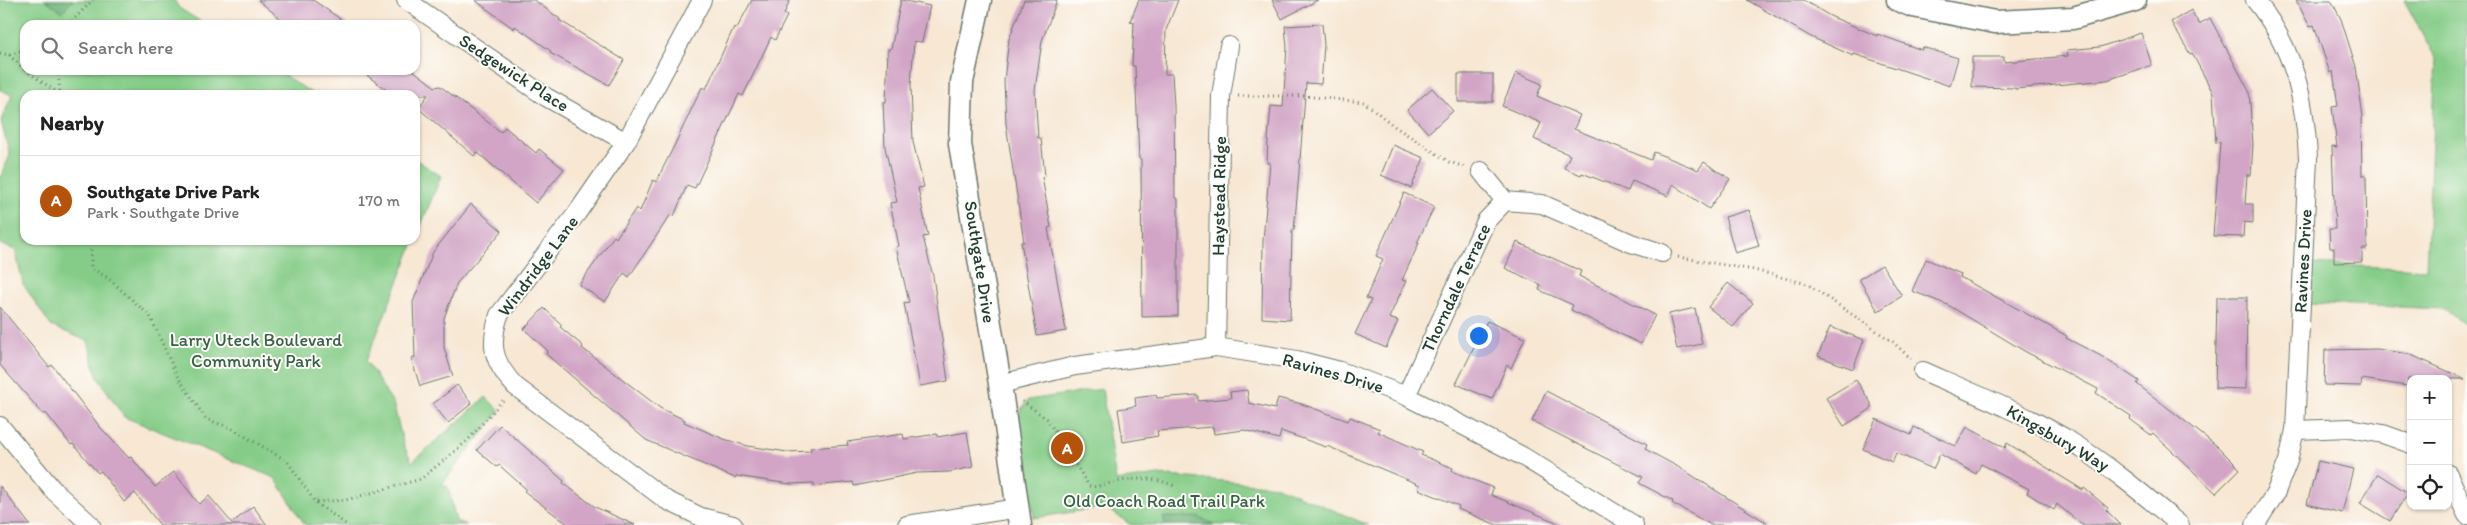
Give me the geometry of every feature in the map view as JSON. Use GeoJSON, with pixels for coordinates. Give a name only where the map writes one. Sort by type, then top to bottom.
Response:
{"type":"FeatureCollection","features":[{"type":"Feature","properties":{"kind":"street","name":"Sedgewick Place"},"geometry":{"type":"LineString","coordinates":[[406,0],[546,97],[626,142]]}},
{"type":"Feature","properties":{"kind":"street","name":"Windridge Lane"},"geometry":{"type":"LineString","coordinates":[[702,0],[626,142],[577,213],[499,315],[493,333],[494,357],[502,372],[515,386],[666,500],[701,517],[733,525]]}},
{"type":"Feature","properties":{"kind":"street","name":"Southgate Drive"},"geometry":{"type":"LineString","coordinates":[[980,0],[962,82],[960,144],[1000,384],[1019,516]]}},
{"type":"Feature","properties":{"kind":"street"},"geometry":{"type":"LineString","coordinates":[[1898,0],[1913,6],[1995,22],[2073,18],[2135,0]]}},
{"type":"Feature","properties":{"kind":"street","name":"Ravines Drive"},"geometry":{"type":"LineString","coordinates":[[2254,0],[2266,14],[2284,46],[2297,78],[2306,115],[2308,158],[2295,430],[2288,461],[2276,494],[2255,525]]}},
{"type":"Feature","properties":{"kind":"street","name":"Haystead Ridge"},"geometry":{"type":"LineString","coordinates":[[1216,347],[1221,96],[1229,46]]}},
{"type":"Feature","properties":{"kind":"street"},"geometry":{"type":"LineString","coordinates":[[1482,171],[1505,201],[1542,204],[1631,243],[1662,253]]}},
{"type":"Feature","properties":{"kind":"street","name":"Thorndale Terrace"},"geometry":{"type":"LineString","coordinates":[[1406,396],[1486,221],[1505,201]]}},
{"type":"Feature","properties":{"kind":"street","name":"Ravines Drive"},"geometry":{"type":"LineString","coordinates":[[1000,384],[1075,366],[1216,347],[1256,352],[1340,371],[1406,396],[1522,456],[1634,525]]}},
{"type":"Feature","properties":{"kind":"street","name":"Kingsbury Way"},"geometry":{"type":"LineString","coordinates":[[1923,371],[2012,410],[2065,438],[2123,477],[2180,525]]}},
{"type":"Feature","properties":{"kind":"street"},"geometry":{"type":"LineString","coordinates":[[0,426],[54,491],[91,525]]}},
{"type":"Feature","properties":{"kind":"street"},"geometry":{"type":"LineString","coordinates":[[2295,430],[2350,428],[2383,434],[2407,443]]}},
{"type":"Feature","properties":{"kind":"street"},"geometry":{"type":"LineString","coordinates":[[2452,483],[2467,515]]}},
{"type":"Feature","properties":{"kind":"street"},"geometry":{"type":"LineString","coordinates":[[907,525],[1019,516]]}},
{"type":"Feature","properties":{"kind":"path"},"geometry":{"type":"LineString","coordinates":[[73,20],[92,0]]}},
{"type":"Feature","properties":{"kind":"path"},"geometry":{"type":"LineString","coordinates":[[10,55],[20,50]]}},
{"type":"Feature","properties":{"kind":"path"},"geometry":{"type":"LineString","coordinates":[[0,53],[10,55],[20,65]]}},
{"type":"Feature","properties":{"kind":"path"},"geometry":{"type":"LineString","coordinates":[[32,75],[52,90]]}},
{"type":"Feature","properties":{"kind":"path"},"geometry":{"type":"LineString","coordinates":[[59,75],[60,90]]}},
{"type":"Feature","properties":{"kind":"path"},"geometry":{"type":"LineString","coordinates":[[1221,96],[1303,96],[1364,102],[1394,126],[1449,162],[1482,171]]}},
{"type":"Feature","properties":{"kind":"path"},"geometry":{"type":"LineString","coordinates":[[91,245],[91,268],[108,278],[150,316],[177,376],[206,419],[231,428],[287,460],[315,502],[347,525]]}},
{"type":"Feature","properties":{"kind":"path"},"geometry":{"type":"LineString","coordinates":[[1662,253],[1696,262],[1754,270],[1807,284],[1893,342],[1923,371]]}},
{"type":"Feature","properties":{"kind":"path"},"geometry":{"type":"LineString","coordinates":[[1000,384],[1047,419],[1089,486],[1093,487],[1145,478],[1164,481],[1174,486]]}},
{"type":"Feature","properties":{"kind":"path"},"geometry":{"type":"LineString","coordinates":[[315,502],[346,500],[421,479],[467,441],[515,386]]}},
{"type":"Feature","properties":{"kind":"green space","name":"Larry Uteck Boulevard Community Park"},"geometry":{"type":"Polygon","coordinates":[[[0,0],[174,0],[179,8],[198,20],[20,20],[20,75],[284,75],[307,90],[20,90],[20,245],[413,245],[366,361],[393,403],[404,446],[412,462],[486,397],[500,411],[442,484],[448,487],[456,521],[466,525],[305,525],[275,478],[124,417],[97,376],[88,341],[51,326],[23,284],[15,250],[0,244],[0,179],[10,155],[1,121],[12,95],[0,90],[0,0]]]}},
{"type":"Feature","properties":{"kind":"green space"},"geometry":{"type":"Polygon","coordinates":[[[46,0],[73,0],[62,12],[46,0]]]}},
{"type":"Feature","properties":{"kind":"green space"},"geometry":{"type":"Polygon","coordinates":[[[2404,0],[2467,0],[2467,326],[2444,309],[2307,303],[2309,264],[2426,269],[2436,59],[2404,0]]]}},
{"type":"Feature","properties":{"kind":"green space","name":"Larry Uteck Boulevard Community Park"},"geometry":{"type":"Polygon","coordinates":[[[420,162],[441,176],[420,228],[420,162]]]}},
{"type":"Feature","properties":{"kind":"green space","name":"Old Coach Road Trail Park"},"geometry":{"type":"Polygon","coordinates":[[[1102,389],[1116,481],[1158,475],[1277,486],[1368,525],[1131,525],[1105,507],[1034,518],[1018,414],[1028,400],[1102,389]]]}},
{"type":"Feature","properties":{"kind":"green space"},"geometry":{"type":"Polygon","coordinates":[[[1163,517],[1198,517],[1216,525],[1165,525],[1163,517]]]}},
{"type":"Feature","properties":{"kind":"building"},"geometry":{"type":"Polygon","coordinates":[[[258,0],[313,0],[342,20],[282,20],[258,0]]]}},
{"type":"Feature","properties":{"kind":"building"},"geometry":{"type":"Polygon","coordinates":[[[475,0],[534,0],[559,20],[624,60],[609,85],[550,53],[551,51],[515,26],[514,29],[475,0]]]}},
{"type":"Feature","properties":{"kind":"building"},"geometry":{"type":"Polygon","coordinates":[[[752,0],[790,0],[784,14],[787,16],[775,40],[771,37],[743,96],[739,94],[695,188],[687,185],[674,216],[671,214],[629,277],[624,273],[605,302],[579,285],[614,236],[616,238],[636,208],[640,211],[653,180],[656,182],[702,87],[706,89],[734,27],[737,28],[752,0]]]}},
{"type":"Feature","properties":{"kind":"building"},"geometry":{"type":"Polygon","coordinates":[[[901,0],[930,6],[922,42],[914,41],[911,86],[913,142],[924,187],[918,188],[928,236],[923,237],[933,276],[948,381],[920,386],[904,303],[909,302],[896,247],[899,246],[890,203],[897,202],[885,147],[883,102],[886,102],[888,49],[891,49],[901,0]]]}},
{"type":"Feature","properties":{"kind":"building"},"geometry":{"type":"Polygon","coordinates":[[[1024,0],[1057,0],[1042,41],[1035,90],[1038,138],[1041,138],[1045,176],[1042,177],[1051,227],[1048,228],[1066,331],[1037,336],[1021,242],[1024,242],[1006,124],[1004,80],[1009,39],[1024,0]]]}},
{"type":"Feature","properties":{"kind":"building"},"geometry":{"type":"Polygon","coordinates":[[[1139,0],[1178,0],[1166,30],[1165,74],[1172,74],[1174,105],[1175,198],[1178,199],[1178,316],[1142,317],[1141,159],[1139,159],[1135,66],[1132,66],[1134,22],[1130,21],[1139,0]]]}},
{"type":"Feature","properties":{"kind":"building"},"geometry":{"type":"Polygon","coordinates":[[[1272,0],[1318,0],[1282,19],[1272,0]]]}},
{"type":"Feature","properties":{"kind":"building"},"geometry":{"type":"Polygon","coordinates":[[[1747,0],[1803,0],[1830,16],[1877,36],[1877,34],[1922,50],[1922,47],[1958,58],[1950,86],[1854,54],[1853,56],[1811,37],[1747,0]]]}},
{"type":"Feature","properties":{"kind":"building"},"geometry":{"type":"Polygon","coordinates":[[[2296,0],[2331,0],[2341,19],[2356,67],[2363,117],[2361,118],[2362,175],[2366,175],[2367,249],[2362,249],[2362,262],[2334,263],[2334,248],[2330,248],[2329,229],[2335,229],[2332,146],[2337,147],[2332,107],[2338,106],[2333,71],[2330,73],[2314,25],[2310,27],[2296,0]]]}},
{"type":"Feature","properties":{"kind":"building"},"geometry":{"type":"Polygon","coordinates":[[[2191,10],[2199,24],[2210,18],[2249,91],[2253,144],[2251,175],[2247,175],[2245,204],[2253,204],[2253,223],[2244,222],[2243,237],[2213,236],[2220,142],[2216,143],[2213,93],[2192,53],[2190,54],[2171,22],[2191,10]]]}},
{"type":"Feature","properties":{"kind":"building"},"geometry":{"type":"Polygon","coordinates":[[[1322,24],[1324,45],[1321,84],[1306,83],[1294,230],[1292,230],[1290,320],[1262,318],[1263,240],[1270,163],[1267,163],[1268,139],[1271,106],[1283,107],[1287,47],[1285,26],[1322,24]]]}},
{"type":"Feature","properties":{"kind":"building"},"geometry":{"type":"Polygon","coordinates":[[[2141,33],[2152,65],[2107,80],[2015,89],[1972,87],[1972,57],[2004,57],[2004,62],[2068,56],[2067,50],[2100,47],[2141,33]]]}},
{"type":"Feature","properties":{"kind":"building"},"geometry":{"type":"Polygon","coordinates":[[[1516,73],[1542,84],[1537,96],[1580,115],[1574,129],[1651,160],[1654,152],[1698,170],[1704,162],[1730,179],[1709,209],[1673,184],[1668,196],[1632,181],[1628,191],[1564,168],[1570,155],[1534,139],[1541,123],[1502,106],[1516,73]]]}},
{"type":"Feature","properties":{"kind":"building"},"geometry":{"type":"Polygon","coordinates":[[[1458,74],[1493,74],[1493,102],[1458,102],[1458,74]]]}},
{"type":"Feature","properties":{"kind":"building"},"geometry":{"type":"Polygon","coordinates":[[[367,75],[419,75],[435,87],[440,86],[501,132],[505,127],[536,153],[539,149],[564,169],[536,203],[477,152],[474,156],[420,110],[420,105],[428,95],[420,95],[420,90],[386,90],[367,75]]]}},
{"type":"Feature","properties":{"kind":"building"},"geometry":{"type":"Polygon","coordinates":[[[1432,88],[1453,111],[1428,133],[1407,110],[1432,88]]]}},
{"type":"Feature","properties":{"kind":"building"},"geometry":{"type":"Polygon","coordinates":[[[1393,145],[1424,158],[1411,188],[1381,175],[1393,145]]]}},
{"type":"Feature","properties":{"kind":"building"},"geometry":{"type":"Polygon","coordinates":[[[1404,193],[1434,207],[1402,280],[1406,281],[1389,318],[1398,321],[1386,348],[1355,334],[1371,300],[1366,298],[1383,259],[1376,256],[1404,193]]]}},
{"type":"Feature","properties":{"kind":"building"},"geometry":{"type":"Polygon","coordinates":[[[471,204],[502,231],[457,283],[444,318],[444,348],[453,376],[420,386],[411,358],[415,357],[413,302],[433,252],[471,204]]]}},
{"type":"Feature","properties":{"kind":"building"},"geometry":{"type":"Polygon","coordinates":[[[1749,210],[1759,246],[1735,253],[1725,217],[1749,210]]]}},
{"type":"Feature","properties":{"kind":"building"},"geometry":{"type":"Polygon","coordinates":[[[1517,242],[1581,271],[1579,276],[1655,315],[1641,344],[1571,310],[1573,305],[1539,290],[1541,285],[1505,268],[1517,242]]]}},
{"type":"Feature","properties":{"kind":"building"},"geometry":{"type":"Polygon","coordinates":[[[1926,259],[1961,274],[1960,277],[2067,336],[2066,338],[2101,356],[2139,381],[2137,384],[2217,446],[2240,469],[2216,493],[2153,433],[2151,435],[2130,419],[2131,416],[2096,393],[2098,389],[2026,352],[1948,305],[1912,291],[1926,259]]]}},
{"type":"Feature","properties":{"kind":"building"},"geometry":{"type":"Polygon","coordinates":[[[1882,265],[1902,296],[1878,311],[1859,279],[1882,265]]]}},
{"type":"Feature","properties":{"kind":"building"},"geometry":{"type":"Polygon","coordinates":[[[1728,283],[1753,303],[1733,327],[1708,307],[1728,283]]]}},
{"type":"Feature","properties":{"kind":"building"},"geometry":{"type":"Polygon","coordinates":[[[2217,297],[2247,297],[2246,389],[2215,388],[2217,297]]]}},
{"type":"Feature","properties":{"kind":"building"},"geometry":{"type":"Polygon","coordinates":[[[0,307],[49,367],[52,365],[100,427],[129,458],[131,457],[155,487],[174,472],[199,504],[209,496],[232,523],[253,506],[267,525],[160,525],[135,493],[124,502],[101,471],[98,473],[73,444],[71,445],[46,413],[44,415],[0,365],[0,307]]]}},
{"type":"Feature","properties":{"kind":"building"},"geometry":{"type":"Polygon","coordinates":[[[544,308],[562,325],[560,327],[583,346],[582,348],[660,408],[685,420],[684,422],[724,439],[748,446],[787,452],[811,451],[810,448],[848,445],[847,442],[903,434],[904,439],[937,434],[937,437],[967,432],[973,467],[949,472],[917,473],[854,486],[853,482],[814,486],[814,483],[790,484],[736,476],[735,478],[646,440],[546,354],[548,351],[524,329],[544,308]]]}},
{"type":"Feature","properties":{"kind":"building"},"geometry":{"type":"Polygon","coordinates":[[[1695,308],[1702,344],[1677,349],[1669,314],[1695,308]]]}},
{"type":"Feature","properties":{"kind":"building"},"geometry":{"type":"Polygon","coordinates":[[[1487,321],[1525,338],[1511,368],[1507,365],[1492,399],[1456,384],[1487,321]]]}},
{"type":"Feature","properties":{"kind":"building"},"geometry":{"type":"Polygon","coordinates":[[[1830,327],[1864,340],[1853,369],[1818,356],[1830,327]]]}},
{"type":"Feature","properties":{"kind":"building"},"geometry":{"type":"Polygon","coordinates":[[[2377,349],[2409,354],[2465,379],[2452,379],[2452,375],[2407,375],[2407,386],[2362,379],[2361,386],[2324,385],[2325,350],[2377,349]]]}},
{"type":"Feature","properties":{"kind":"building"},"geometry":{"type":"Polygon","coordinates":[[[1856,380],[1871,403],[1871,409],[1844,426],[1826,398],[1856,380]]]}},
{"type":"Feature","properties":{"kind":"building"},"geometry":{"type":"Polygon","coordinates":[[[457,385],[472,403],[448,423],[433,404],[457,385]]]}},
{"type":"Feature","properties":{"kind":"building"},"geometry":{"type":"Polygon","coordinates":[[[1247,390],[1249,403],[1275,409],[1278,398],[1302,404],[1348,421],[1350,417],[1380,429],[1378,432],[1423,452],[1421,455],[1453,468],[1452,471],[1493,488],[1491,495],[1563,525],[1497,525],[1458,509],[1459,506],[1418,489],[1420,485],[1327,446],[1281,431],[1279,439],[1244,430],[1214,434],[1213,427],[1157,431],[1158,436],[1123,442],[1118,409],[1136,406],[1135,398],[1156,395],[1157,398],[1198,395],[1198,401],[1231,398],[1230,392],[1247,390]]]}},
{"type":"Feature","properties":{"kind":"building"},"geometry":{"type":"Polygon","coordinates":[[[1546,391],[1647,444],[1645,449],[1682,469],[1770,525],[1711,525],[1672,503],[1673,501],[1639,483],[1643,477],[1532,421],[1546,391]]]}},
{"type":"Feature","properties":{"kind":"building"},"geometry":{"type":"Polygon","coordinates":[[[1876,419],[1911,435],[1914,427],[1956,446],[1967,427],[2005,448],[2007,443],[2083,490],[2084,488],[2108,508],[2106,510],[2121,525],[2082,525],[2057,504],[2054,510],[2027,493],[2029,489],[1981,464],[1976,474],[1940,454],[1933,469],[1896,453],[1892,462],[1863,449],[1876,419]]]}},
{"type":"Feature","properties":{"kind":"building"},"geometry":{"type":"Polygon","coordinates":[[[500,425],[564,481],[563,483],[595,507],[635,525],[569,525],[550,511],[524,491],[526,489],[499,465],[497,467],[477,450],[500,425]]]}},
{"type":"Feature","properties":{"kind":"building"},"geometry":{"type":"Polygon","coordinates":[[[2318,461],[2353,469],[2342,513],[2307,504],[2318,461]]]}},
{"type":"Feature","properties":{"kind":"building"},"geometry":{"type":"Polygon","coordinates":[[[2378,474],[2407,492],[2390,521],[2360,503],[2378,474]]]}},
{"type":"Feature","properties":{"kind":"building"},"geometry":{"type":"Polygon","coordinates":[[[0,486],[30,525],[0,525],[0,486]]]}},
{"type":"Feature","properties":{"kind":"place","name":"Southgate Drive Park"},"geometry":{"type":"Point","coordinates":[1067,448]}}]}
